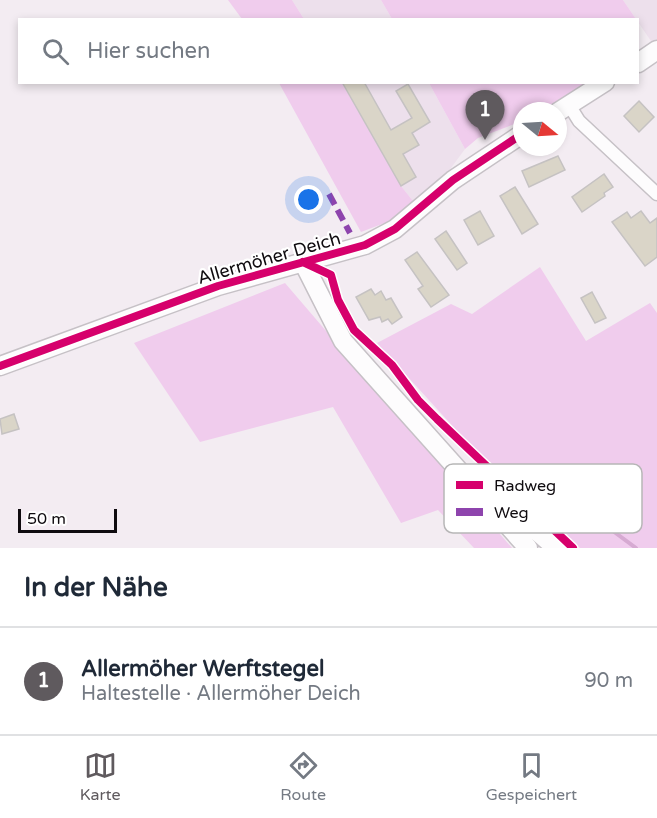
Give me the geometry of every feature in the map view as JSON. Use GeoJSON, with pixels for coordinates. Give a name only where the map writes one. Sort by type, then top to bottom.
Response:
{"type":"FeatureCollection","features":[{"type":"Feature","properties":{"kind":"street"},"geometry":{"type":"LineString","coordinates":[[639,62],[657,50]]}},
{"type":"Feature","properties":{"kind":"street"},"geometry":{"type":"LineString","coordinates":[[567,106],[602,84]]}},
{"type":"Feature","properties":{"kind":"street"},"geometry":{"type":"LineString","coordinates":[[567,111],[657,194]]}},
{"type":"Feature","properties":{"kind":"street","name":"Allermöher Deich"},"geometry":{"type":"LineString","coordinates":[[0,366],[218,286],[382,238],[453,180],[513,140]]}},
{"type":"Feature","properties":{"kind":"street"},"geometry":{"type":"LineString","coordinates":[[303,262],[343,341],[454,464]]}},
{"type":"Feature","properties":{"kind":"street"},"geometry":{"type":"LineString","coordinates":[[442,451],[457,464]]}},
{"type":"Feature","properties":{"kind":"street"},"geometry":{"type":"LineString","coordinates":[[515,533],[528,548]]}},
{"type":"Feature","properties":{"kind":"street"},"geometry":{"type":"LineString","coordinates":[[538,533],[556,548]]}},
{"type":"Feature","properties":{"kind":"shaded area"},"geometry":{"type":"Polygon","coordinates":[[[228,0],[292,0],[303,18],[241,18],[228,0]]]}},
{"type":"Feature","properties":{"kind":"shaded area"},"geometry":{"type":"Polygon","coordinates":[[[292,0],[381,0],[391,18],[303,18],[292,0]]]}},
{"type":"Feature","properties":{"kind":"shaded area"},"geometry":{"type":"Polygon","coordinates":[[[381,0],[623,0],[635,18],[391,18],[381,0]]]}},
{"type":"Feature","properties":{"kind":"shaded area"},"geometry":{"type":"Polygon","coordinates":[[[623,0],[657,0],[657,40],[653,44],[639,23],[639,18],[635,18],[623,0]]]}},
{"type":"Feature","properties":{"kind":"shaded area"},"geometry":{"type":"Polygon","coordinates":[[[280,84],[343,84],[401,186],[413,201],[390,221],[361,232],[280,84]]]}},
{"type":"Feature","properties":{"kind":"shaded area"},"geometry":{"type":"Polygon","coordinates":[[[343,84],[430,84],[465,149],[448,172],[413,201],[401,186],[343,84]]]}},
{"type":"Feature","properties":{"kind":"shaded area"},"geometry":{"type":"Polygon","coordinates":[[[430,84],[589,84],[556,102],[513,102],[513,124],[478,138],[465,149],[430,84]]]}},
{"type":"Feature","properties":{"kind":"shaded area"},"geometry":{"type":"Polygon","coordinates":[[[540,267],[586,341],[650,303],[657,313],[657,548],[580,548],[564,533],[642,533],[642,464],[490,464],[468,443],[377,343],[451,304],[472,314],[540,267]]]}},
{"type":"Feature","properties":{"kind":"shaded area"},"geometry":{"type":"Polygon","coordinates":[[[285,283],[444,469],[444,516],[438,510],[401,523],[333,407],[200,442],[134,343],[285,283]]]}},
{"type":"Feature","properties":{"kind":"shaded area"},"geometry":{"type":"Polygon","coordinates":[[[460,533],[499,533],[512,548],[474,548],[460,533]]]}},
{"type":"Feature","properties":{"kind":"building"},"geometry":{"type":"Polygon","coordinates":[[[343,84],[365,84],[391,130],[412,118],[396,91],[408,84],[430,122],[412,133],[419,145],[403,154],[416,177],[401,186],[343,84]]]}},
{"type":"Feature","properties":{"kind":"building"},"geometry":{"type":"Polygon","coordinates":[[[639,101],[654,117],[639,132],[624,116],[639,101]]]}},
{"type":"Feature","properties":{"kind":"building"},"geometry":{"type":"Polygon","coordinates":[[[558,156],[565,170],[529,187],[522,171],[558,156]]]}},
{"type":"Feature","properties":{"kind":"building"},"geometry":{"type":"Polygon","coordinates":[[[604,174],[613,187],[604,193],[605,196],[582,212],[572,197],[604,174]]]}},
{"type":"Feature","properties":{"kind":"building"},"geometry":{"type":"Polygon","coordinates":[[[515,187],[538,224],[522,234],[500,196],[515,187]]]}},
{"type":"Feature","properties":{"kind":"building"},"geometry":{"type":"Polygon","coordinates":[[[480,211],[494,236],[478,245],[464,220],[480,211]]]}},
{"type":"Feature","properties":{"kind":"building"},"geometry":{"type":"Polygon","coordinates":[[[641,211],[650,223],[657,218],[657,257],[645,266],[612,222],[627,212],[631,218],[641,211]]]}},
{"type":"Feature","properties":{"kind":"building"},"geometry":{"type":"Polygon","coordinates":[[[446,231],[467,263],[457,270],[435,239],[446,231]]]}},
{"type":"Feature","properties":{"kind":"building"},"geometry":{"type":"Polygon","coordinates":[[[417,252],[449,295],[431,307],[418,289],[423,286],[405,260],[417,252]]]}},
{"type":"Feature","properties":{"kind":"building"},"geometry":{"type":"Polygon","coordinates":[[[371,289],[375,295],[381,291],[386,300],[391,298],[402,317],[392,324],[388,319],[382,322],[380,317],[369,320],[356,297],[371,289]]]}},
{"type":"Feature","properties":{"kind":"building"},"geometry":{"type":"Polygon","coordinates":[[[592,292],[606,318],[595,323],[581,298],[592,292]]]}},
{"type":"Feature","properties":{"kind":"building"},"geometry":{"type":"Polygon","coordinates":[[[14,414],[19,429],[2,434],[0,419],[14,414]]]}},
{"type":"Feature","properties":{"kind":"waterway"},"geometry":{"type":"LineString","coordinates":[[616,533],[636,548]]}},
{"type":"Feature","properties":{"kind":"marked path"},"geometry":{"type":"LineString","coordinates":[[329,194],[350,233]]}},
{"type":"Feature","properties":{"kind":"cycle path"},"geometry":{"type":"LineString","coordinates":[[0,366],[218,286],[365,245],[395,229],[453,180],[513,140]]}},
{"type":"Feature","properties":{"kind":"cycle path"},"geometry":{"type":"LineString","coordinates":[[303,262],[331,275],[338,300],[354,330],[392,365],[418,400],[484,464]]}},
{"type":"Feature","properties":{"kind":"cycle path"},"geometry":{"type":"LineString","coordinates":[[557,533],[573,548]]}},
{"type":"Feature","properties":{"kind":"place","name":"Allermöher Werftstegel"},"geometry":{"type":"Point","coordinates":[485,140]}}]}
